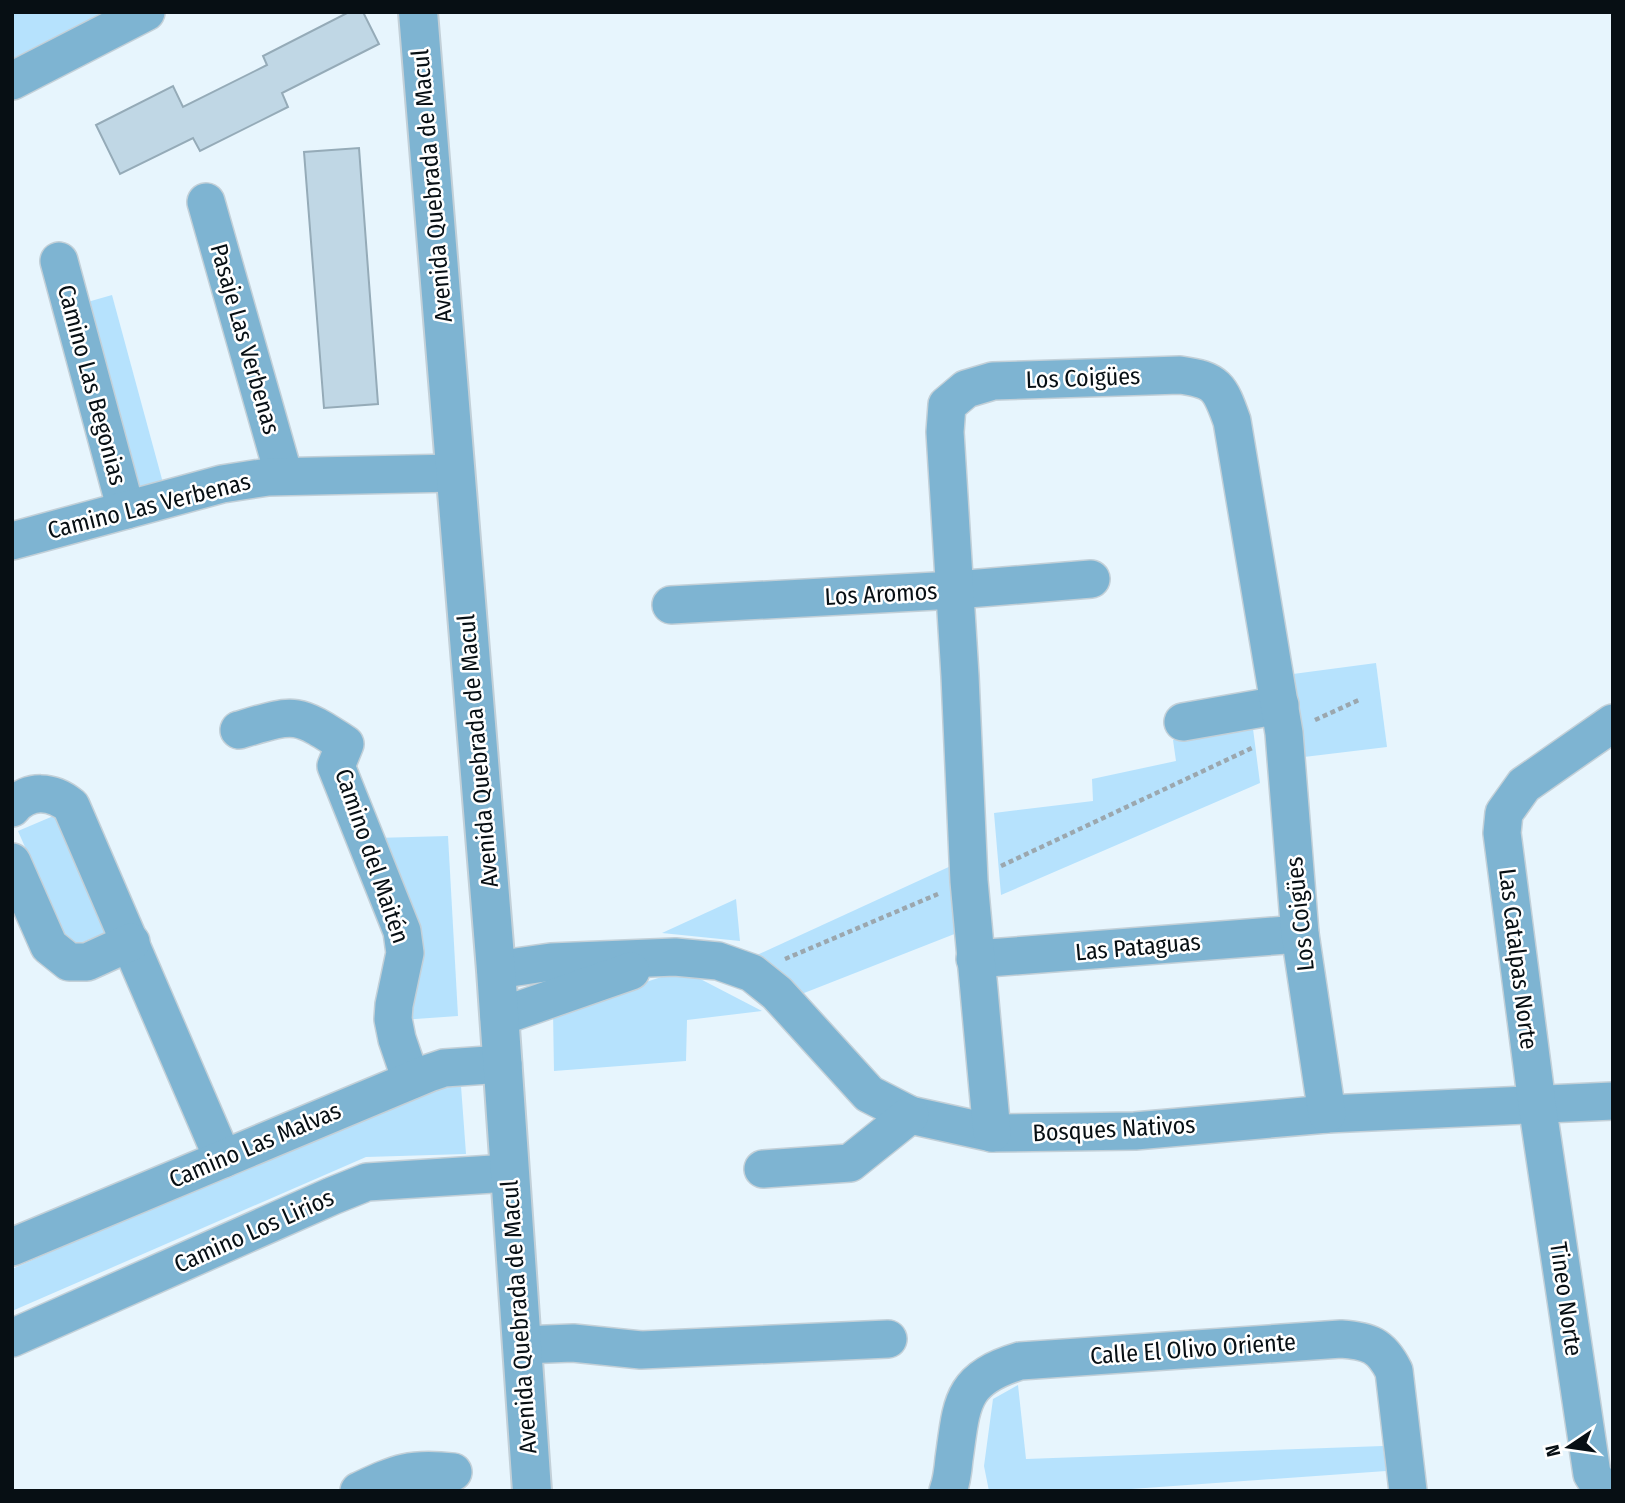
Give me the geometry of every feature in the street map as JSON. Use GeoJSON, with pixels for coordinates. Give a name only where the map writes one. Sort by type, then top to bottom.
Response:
{"type":"FeatureCollection","features":[{"type":"Feature","properties":{"kind":"street"},"geometry":{"type":"LineString","coordinates":[[12,81],[146,12]]}},
{"type":"Feature","properties":{"kind":"street","name":"Avenida Quebrada de Macul"},"geometry":{"type":"LineString","coordinates":[[418,12],[496,970],[531,1491]]}},
{"type":"Feature","properties":{"kind":"street","name":"Pasaje Las Verbenas"},"geometry":{"type":"LineString","coordinates":[[206,202],[284,476]]}},
{"type":"Feature","properties":{"kind":"street","name":"Camino Las Begonias"},"geometry":{"type":"LineString","coordinates":[[59,261],[126,510]]}},
{"type":"Feature","properties":{"kind":"street","name":"Los Coigües"},"geometry":{"type":"LineString","coordinates":[[992,1133],[969,881],[945,432],[947,405],[966,389],[993,381],[1180,375],[1204,378],[1223,394],[1233,421],[1282,719],[1300,934],[1327,1114]]}},
{"type":"Feature","properties":{"kind":"street","name":"Camino Las Verbenas"},"geometry":{"type":"LineString","coordinates":[[12,541],[222,484],[284,476],[455,473]]}},
{"type":"Feature","properties":{"kind":"street","name":"Los Aromos"},"geometry":{"type":"LineString","coordinates":[[671,605],[955,590],[1091,579]]}},
{"type":"Feature","properties":{"kind":"street","name":"Camino del Maitén"},"geometry":{"type":"LineString","coordinates":[[239,730],[285,717],[298,718],[345,744],[336,766],[402,931],[404,953],[393,1019],[411,1080]]}},
{"type":"Feature","properties":{"kind":"street"},"geometry":{"type":"LineString","coordinates":[[1182,722],[1282,719]]}},
{"type":"Feature","properties":{"kind":"street","name":"Las Catalpas Norte"},"geometry":{"type":"LineString","coordinates":[[1537,1104],[1502,833],[1504,813],[1524,785],[1613,723]]}},
{"type":"Feature","properties":{"kind":"street"},"geometry":{"type":"LineString","coordinates":[[12,808],[27,796],[39,793],[62,798],[71,806],[223,1159]]}},
{"type":"Feature","properties":{"kind":"street"},"geometry":{"type":"LineString","coordinates":[[12,862],[49,946],[69,962],[86,962],[131,942]]}},
{"type":"Feature","properties":{"kind":"street","name":"Las Pataguas"},"geometry":{"type":"LineString","coordinates":[[975,959],[1300,934]]}},
{"type":"Feature","properties":{"kind":"street","name":"Bosques Nativos"},"geometry":{"type":"LineString","coordinates":[[499,1017],[675,957]]}},
{"type":"Feature","properties":{"kind":"street","name":"Bosques Nativos"},"geometry":{"type":"LineString","coordinates":[[496,970],[551,962],[675,957],[718,961],[752,972],[777,993],[869,1094],[909,1115],[992,1133],[1135,1131],[1327,1114],[1613,1101]]}},
{"type":"Feature","properties":{"kind":"street","name":"Camino Las Malvas"},"geometry":{"type":"LineString","coordinates":[[12,1247],[411,1080],[444,1069],[503,1064]]}},
{"type":"Feature","properties":{"kind":"street","name":"Tineo Norte"},"geometry":{"type":"LineString","coordinates":[[1537,1104],[1592,1474],[1604,1491]]}},
{"type":"Feature","properties":{"kind":"street"},"geometry":{"type":"LineString","coordinates":[[763,1169],[850,1163],[909,1115]]}},
{"type":"Feature","properties":{"kind":"street","name":"Camino Los Lirios"},"geometry":{"type":"LineString","coordinates":[[12,1338],[367,1182],[509,1173]]}},
{"type":"Feature","properties":{"kind":"street"},"geometry":{"type":"LineString","coordinates":[[522,1345],[573,1343],[641,1350],[888,1339]]}},
{"type":"Feature","properties":{"kind":"street","name":"Calle El Olivo Oriente"},"geometry":{"type":"LineString","coordinates":[[948,1491],[961,1411],[968,1392],[981,1378],[998,1368],[1020,1361],[1341,1339],[1358,1340],[1374,1346],[1386,1356],[1394,1371],[1408,1491]]}},
{"type":"Feature","properties":{"kind":"street"},"geometry":{"type":"LineString","coordinates":[[359,1491],[393,1475],[421,1469],[453,1472]]}},
{"type":"Feature","properties":{"kind":"path"},"geometry":{"type":"LineString","coordinates":[[752,972],[969,881],[1282,719],[1361,699]]}},
{"type":"Feature","properties":{"kind":"shaded area"},"geometry":{"type":"Polygon","coordinates":[[[12,12],[104,12],[12,59],[12,12]]]}},
{"type":"Feature","properties":{"kind":"shaded area"},"geometry":{"type":"Polygon","coordinates":[[[112,295],[163,483],[143,488],[132,479],[84,303],[112,295]]]}},
{"type":"Feature","properties":{"kind":"shaded area"},"geometry":{"type":"Polygon","coordinates":[[[1376,663],[1387,747],[1304,757],[1293,674],[1376,663]]]}},
{"type":"Feature","properties":{"kind":"shaded area"},"geometry":{"type":"Polygon","coordinates":[[[1252,721],[1260,783],[1001,895],[994,813],[1093,801],[1092,779],[1176,761],[1173,740],[1252,721]]]}},
{"type":"Feature","properties":{"kind":"shaded area"},"geometry":{"type":"Polygon","coordinates":[[[58,814],[109,931],[69,948],[18,831],[58,814]]]}},
{"type":"Feature","properties":{"kind":"shaded area"},"geometry":{"type":"Polygon","coordinates":[[[448,836],[458,1016],[401,1020],[375,838],[448,836]]]}},
{"type":"Feature","properties":{"kind":"shaded area"},"geometry":{"type":"Polygon","coordinates":[[[953,865],[957,933],[799,995],[757,955],[953,865]]]}},
{"type":"Feature","properties":{"kind":"shaded area"},"geometry":{"type":"Polygon","coordinates":[[[736,899],[740,941],[662,933],[736,899]]]}},
{"type":"Feature","properties":{"kind":"shaded area"},"geometry":{"type":"Polygon","coordinates":[[[683,970],[762,1011],[687,1020],[686,1061],[554,1071],[553,1012],[683,970]]]}},
{"type":"Feature","properties":{"kind":"shaded area"},"geometry":{"type":"Polygon","coordinates":[[[461,1086],[466,1154],[366,1157],[12,1311],[12,1269],[424,1088],[461,1086]]]}},
{"type":"Feature","properties":{"kind":"shaded area"},"geometry":{"type":"Polygon","coordinates":[[[1018,1385],[1026,1459],[1383,1446],[1386,1471],[1103,1491],[989,1491],[984,1466],[993,1399],[1018,1385]]]}},
{"type":"Feature","properties":{"kind":"building"},"geometry":{"type":"Polygon","coordinates":[[[349,12],[363,12],[379,44],[282,93],[288,107],[200,151],[193,138],[120,174],[96,125],[173,86],[183,107],[267,65],[263,56],[349,12]]]}},
{"type":"Feature","properties":{"kind":"building"},"geometry":{"type":"Polygon","coordinates":[[[359,148],[378,404],[324,408],[304,152],[359,148]]]}}]}
